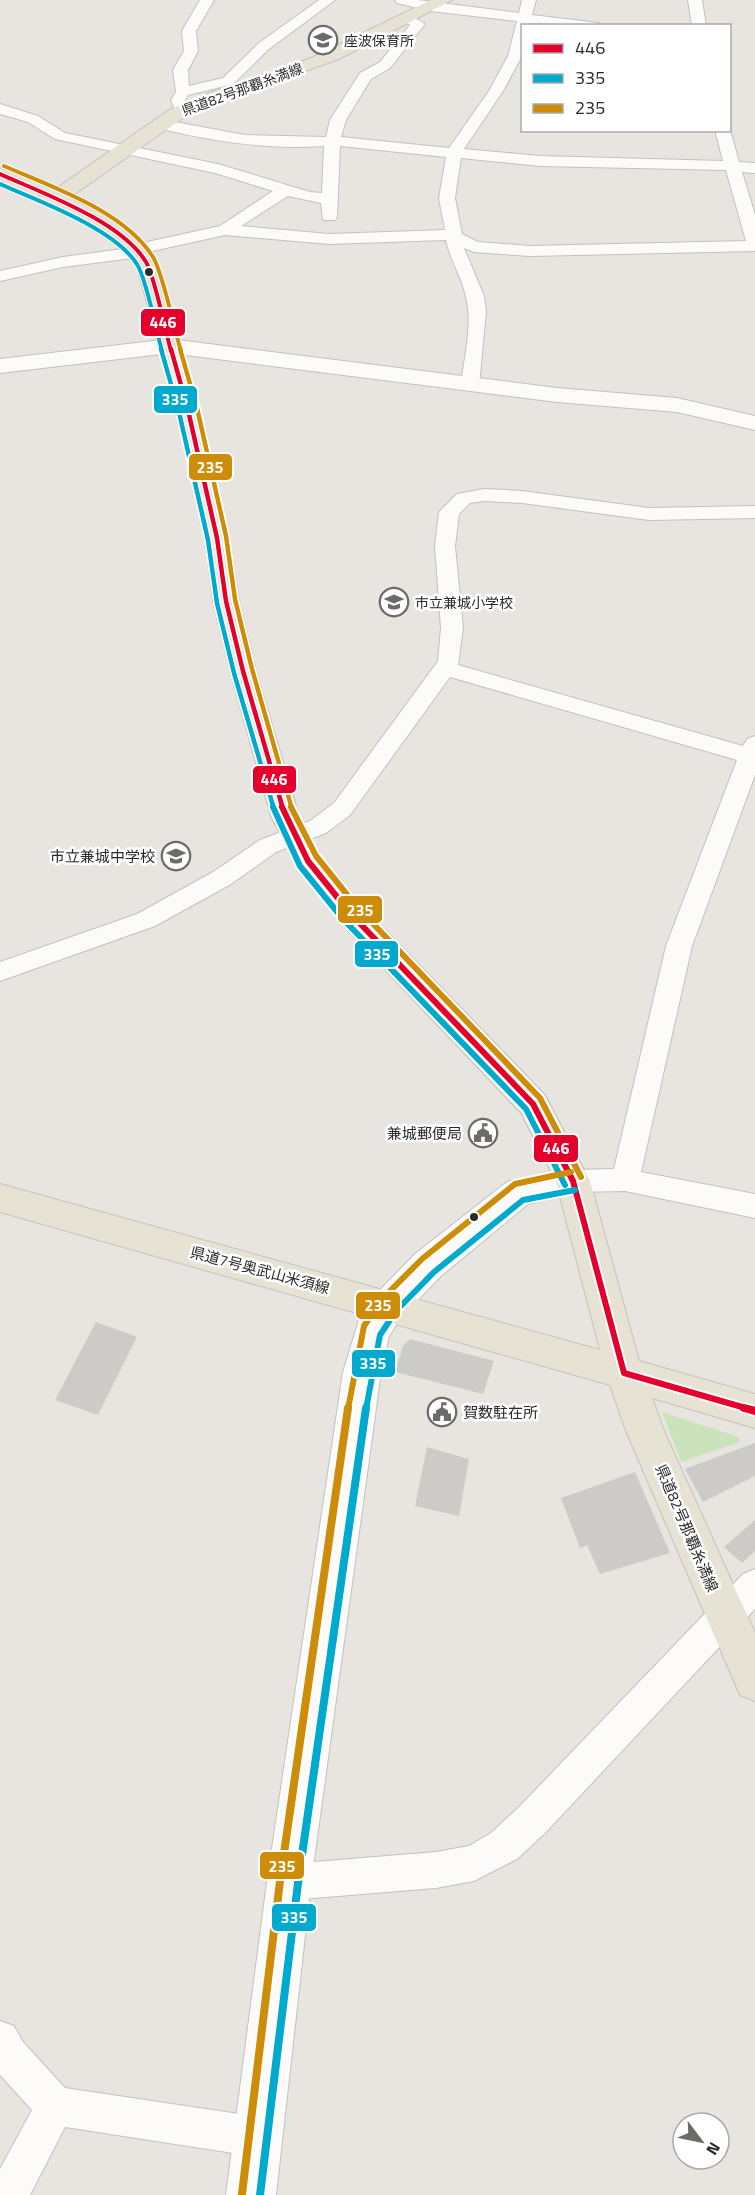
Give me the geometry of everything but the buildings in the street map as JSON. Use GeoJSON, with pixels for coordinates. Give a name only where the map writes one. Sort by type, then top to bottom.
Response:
{"type":"FeatureCollection","features":[{"type":"Feature","properties":{"kind":"main road","name":"県道82号那覇糸満線"},"geometry":{"type":"LineString","coordinates":[[53,199],[77,186],[159,124],[182,102],[233,85],[317,62],[437,3]]}},
{"type":"Feature","properties":{"kind":"main road"},"geometry":{"type":"LineString","coordinates":[[0,174],[104,225],[139,250],[152,278],[170,346],[195,444],[216,538],[226,601],[243,671],[285,816],[308,861],[350,913],[533,1104],[573,1182],[585,1219],[624,1373]]}},
{"type":"Feature","properties":{"kind":"main road","name":"県道7号奥武山米須線"},"geometry":{"type":"LineString","coordinates":[[0,1198],[389,1305],[755,1411]]}},
{"type":"Feature","properties":{"kind":"main road","name":"県道82号那覇糸満線"},"geometry":{"type":"LineString","coordinates":[[624,1373],[645,1431],[725,1617],[755,1680]]}},
{"type":"Feature","properties":{"kind":"street"},"geometry":{"type":"LineString","coordinates":[[182,102],[178,78],[181,64],[191,51],[189,31],[207,0]]}},
{"type":"Feature","properties":{"kind":"street"},"geometry":{"type":"LineString","coordinates":[[233,85],[264,46],[328,0]]}},
{"type":"Feature","properties":{"kind":"street"},"geometry":{"type":"LineString","coordinates":[[402,0],[580,24]]}},
{"type":"Feature","properties":{"kind":"street"},"geometry":{"type":"LineString","coordinates":[[522,24],[529,0]]}},
{"type":"Feature","properties":{"kind":"street"},"geometry":{"type":"LineString","coordinates":[[695,0],[699,24]]}},
{"type":"Feature","properties":{"kind":"street"},"geometry":{"type":"LineString","coordinates":[[329,239],[328,199],[332,141],[338,120],[365,76],[385,65],[418,24],[408,18]]}},
{"type":"Feature","properties":{"kind":"street"},"geometry":{"type":"LineString","coordinates":[[470,385],[477,312],[475,296],[452,236],[447,198],[454,152],[496,91],[515,56],[521,29]]}},
{"type":"Feature","properties":{"kind":"street"},"geometry":{"type":"LineString","coordinates":[[0,109],[33,119],[60,136],[218,169],[286,190],[328,199]]}},
{"type":"Feature","properties":{"kind":"street"},"geometry":{"type":"LineString","coordinates":[[159,124],[213,137],[332,141],[540,161],[622,160],[755,168]]}},
{"type":"Feature","properties":{"kind":"street"},"geometry":{"type":"LineString","coordinates":[[0,276],[63,262],[139,250],[225,230],[329,239],[452,236],[474,247],[530,251],[755,244],[723,132]]}},
{"type":"Feature","properties":{"kind":"street"},"geometry":{"type":"LineString","coordinates":[[225,230],[286,190]]}},
{"type":"Feature","properties":{"kind":"street"},"geometry":{"type":"LineString","coordinates":[[0,366],[170,346],[470,385],[677,405],[755,423]]}},
{"type":"Feature","properties":{"kind":"street"},"geometry":{"type":"LineString","coordinates":[[0,972],[146,920],[222,878],[268,846],[318,827],[342,809],[449,662],[452,628],[445,546],[449,513],[464,498],[484,495],[522,497],[649,514],[755,512]]}},
{"type":"Feature","properties":{"kind":"street"},"geometry":{"type":"LineString","coordinates":[[445,668],[753,750],[679,946],[625,1180]]}},
{"type":"Feature","properties":{"kind":"street"},"geometry":{"type":"LineString","coordinates":[[251,2195],[289,1882],[362,1372],[372,1331],[389,1305],[428,1265],[519,1192],[573,1182],[625,1180],[755,1206]]}},
{"type":"Feature","properties":{"kind":"street"},"geometry":{"type":"LineString","coordinates":[[289,1882],[436,1870],[474,1863],[504,1846],[532,1820],[755,1585]]}},
{"type":"Feature","properties":{"kind":"street"},"geometry":{"type":"LineString","coordinates":[[0,2040],[9,2056],[55,2106],[259,2137]]}},
{"type":"Feature","properties":{"kind":"street"},"geometry":{"type":"LineString","coordinates":[[8,2195],[55,2106]]}},
{"type":"Feature","properties":{"kind":"green space"},"geometry":{"type":"Polygon","coordinates":[[[662,1412],[739,1437],[740,1442],[681,1462],[662,1412]]]}},
{"type":"Feature","properties":{"kind":"transit line","name":"235"},"geometry":{"type":"LineString","coordinates":[[4,166],[105,214],[123,226],[154,258],[197,408],[226,536],[235,599],[252,669],[293,813],[316,856],[357,907],[540,1098],[581,1177]]}},
{"type":"Feature","properties":{"kind":"transit line","name":"446"},"geometry":{"type":"LineString","coordinates":[[0,174],[97,220],[115,232],[146,262],[188,410],[217,538],[226,601],[243,671],[285,816],[308,861],[350,913],[533,1104],[573,1181],[624,1373]]}},
{"type":"Feature","properties":{"kind":"transit line","name":"335"},"geometry":{"type":"LineString","coordinates":[[0,184],[56,208],[92,227],[109,238],[138,266],[179,412],[208,540],[217,603],[234,673],[277,820],[300,866],[343,919],[526,1109],[565,1185]]}},
{"type":"Feature","properties":{"kind":"transit line","name":"235"},"geometry":{"type":"LineString","coordinates":[[242,2194],[280,1881],[353,1371],[364,1326],[382,1299],[422,1259],[515,1184],[571,1172]]}},
{"type":"Feature","properties":{"kind":"transit line","name":"335"},"geometry":{"type":"LineString","coordinates":[[260,2195],[298,1883],[371,1374],[380,1335],[396,1311],[434,1272],[523,1200],[575,1190]]}},
{"type":"Feature","properties":{"kind":"transit line","name":"446"},"geometry":{"type":"LineString","coordinates":[[624,1373],[755,1411]]}},
{"type":"Feature","properties":{"kind":"place","name":"座波保育所"},"geometry":{"type":"Point","coordinates":[323,40]}},
{"type":"Feature","properties":{"kind":"place","name":"市立兼城小学校"},"geometry":{"type":"Point","coordinates":[394,602]}},
{"type":"Feature","properties":{"kind":"place","name":"市立兼城中学校"},"geometry":{"type":"Point","coordinates":[176,856]}},
{"type":"Feature","properties":{"kind":"place","name":"兼城郵便局"},"geometry":{"type":"Point","coordinates":[483,1133]}},
{"type":"Feature","properties":{"kind":"place","name":"賀数駐在所"},"geometry":{"type":"Point","coordinates":[442,1412]}}]}
